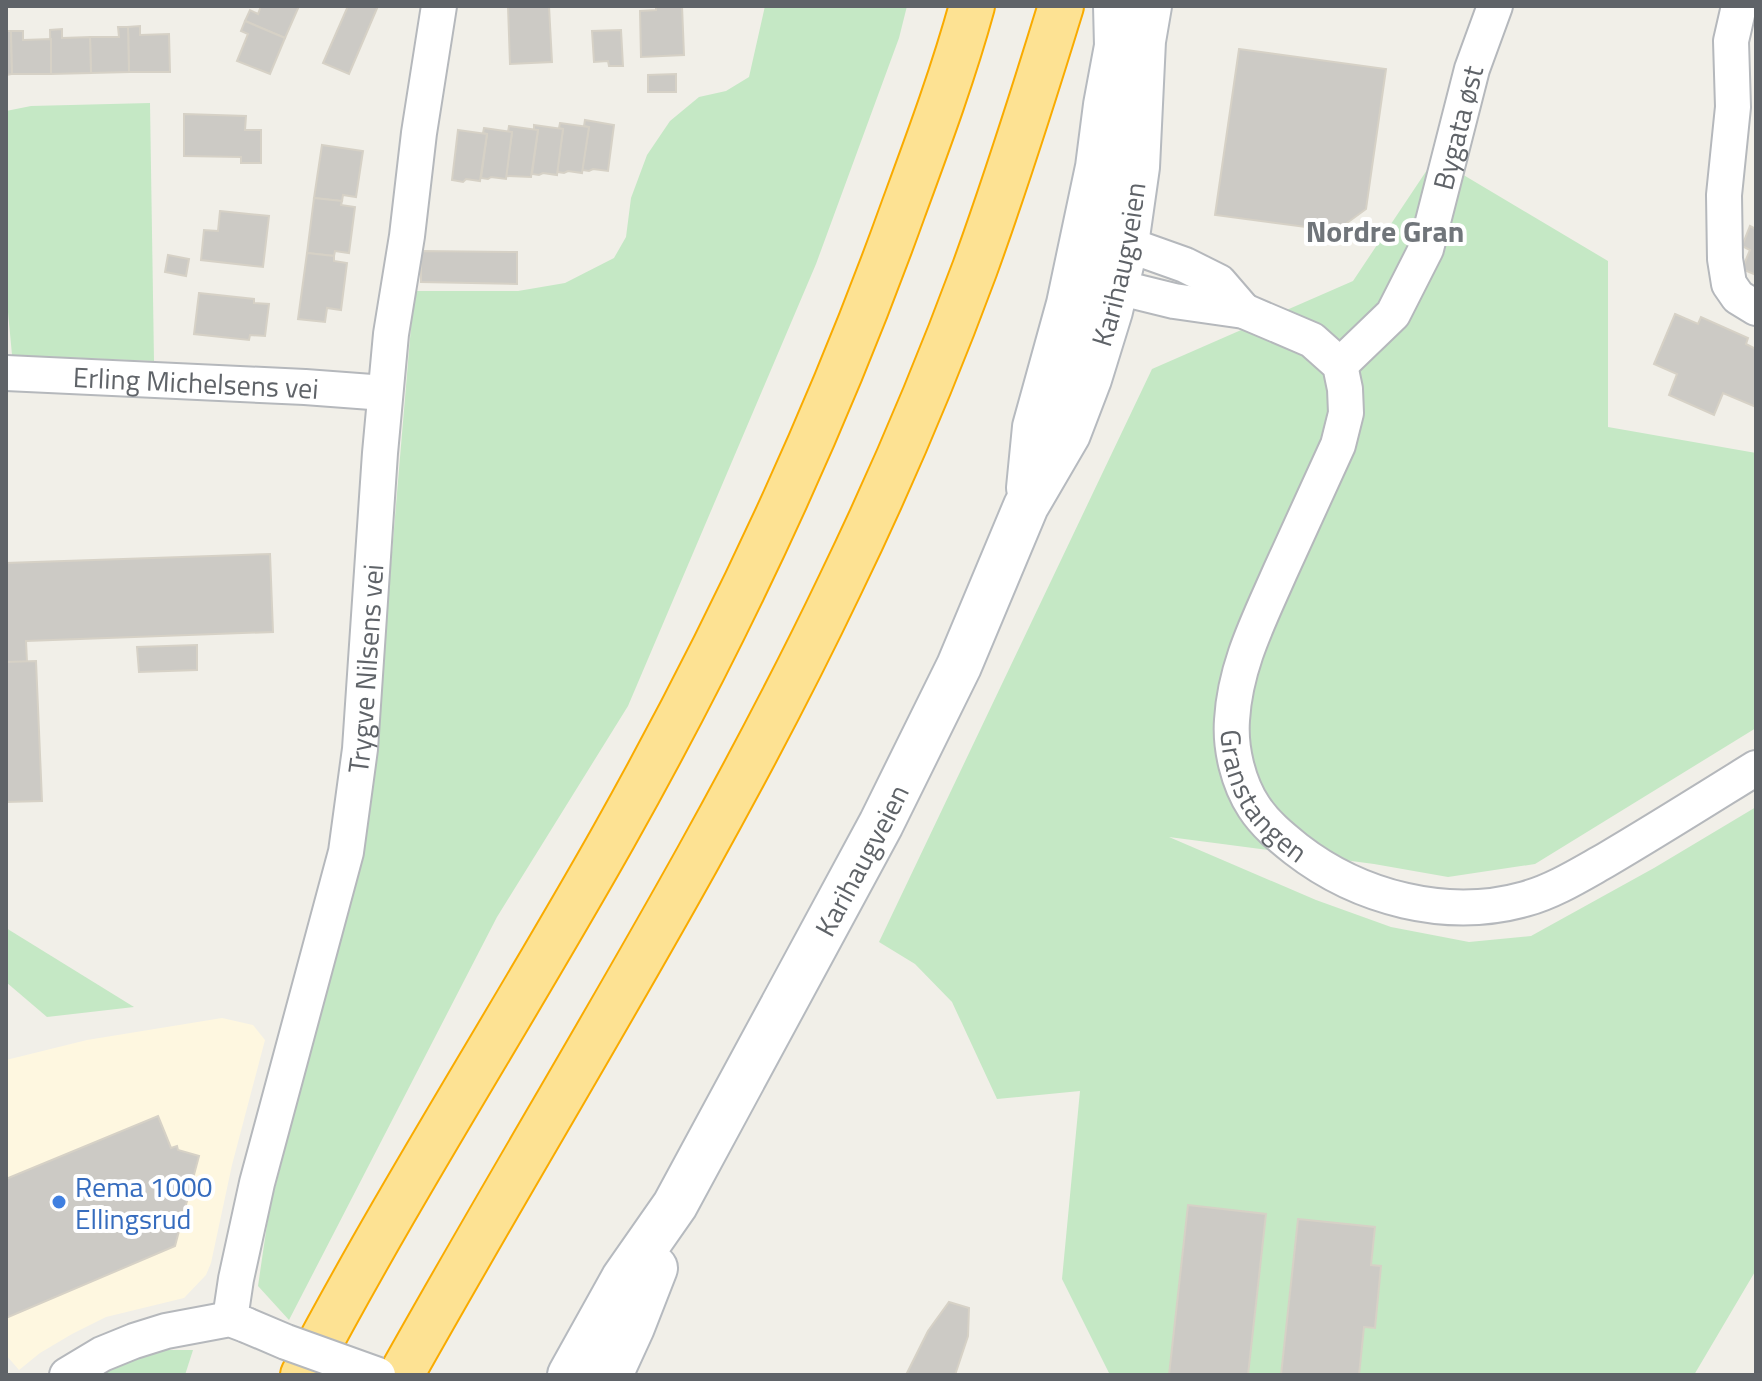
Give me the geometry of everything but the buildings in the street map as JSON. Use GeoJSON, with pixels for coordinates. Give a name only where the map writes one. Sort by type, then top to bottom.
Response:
{"type":"FeatureCollection","features":[{"type":"Feature","properties":{"kind":"highway"},"geometry":{"type":"LineString","coordinates":[[303,1375],[376,1242],[614,835],[734,611],[775,526],[852,346],[927,145],[972,6]]}},
{"type":"Feature","properties":{"kind":"highway"},"geometry":{"type":"LineString","coordinates":[[401,1375],[689,875],[746,772],[840,587],[891,476],[974,270],[1061,6]]}},
{"type":"Feature","properties":{"kind":"main road","name":"Karihaugveien"},"geometry":{"type":"LineString","coordinates":[[570,1375],[624,1278],[675,1205],[881,824],[959,666],[1026,506],[1068,434],[1089,379],[1117,287],[1126,244],[1137,167],[1143,41],[1149,6]]}},
{"type":"Feature","properties":{"kind":"main road","name":"Karihaugveien"},"geometry":{"type":"LineString","coordinates":[[1026,506],[1035,427],[1065,318],[1098,167],[1116,26]]}},
{"type":"Feature","properties":{"kind":"main road","name":"Karihaugveien"},"geometry":{"type":"LineString","coordinates":[[610,1375],[649,1287],[675,1205]]}},
{"type":"Feature","properties":{"kind":"street","name":"Trygve Nilsens vei"},"geometry":{"type":"LineString","coordinates":[[238,1322],[236,1279],[257,1183],[346,852],[360,749],[391,334],[439,6]]}},
{"type":"Feature","properties":{"kind":"street","name":"Bygata øst"},"geometry":{"type":"LineString","coordinates":[[1340,365],[1393,314],[1426,249],[1472,69],[1495,6]]}},
{"type":"Feature","properties":{"kind":"street"},"geometry":{"type":"LineString","coordinates":[[1739,6],[1731,41],[1744,112],[1724,195],[1725,259],[1729,284],[1738,297],[1756,308]]}},
{"type":"Feature","properties":{"kind":"street"},"geometry":{"type":"LineString","coordinates":[[1244,311],[1219,282],[1185,265],[1126,244],[1103,245],[1080,253],[1096,275],[1117,287],[1174,301],[1244,311],[1312,340],[1340,365]]}},
{"type":"Feature","properties":{"kind":"street","name":"Granstangen"},"geometry":{"type":"LineString","coordinates":[[1340,365],[1346,413],[1338,445],[1257,623],[1238,674],[1232,721],[1233,748],[1240,779],[1253,806],[1276,834],[1340,878],[1376,892],[1406,901],[1446,907],[1487,906],[1526,899],[1563,884],[1756,768]]}},
{"type":"Feature","properties":{"kind":"street","name":"Erling Michelsens vei"},"geometry":{"type":"LineString","coordinates":[[6,373],[385,393]]}},
{"type":"Feature","properties":{"kind":"street"},"geometry":{"type":"LineString","coordinates":[[67,1375],[102,1354],[134,1341],[194,1325],[238,1322],[378,1375]]}},
{"type":"Feature","properties":{"kind":"shaded area"},"geometry":{"type":"Polygon","coordinates":[[[222,1018],[253,1025],[265,1040],[206,1275],[184,1298],[106,1317],[40,1353],[19,1370],[6,1355],[6,1060],[87,1040],[222,1018]]]}},
{"type":"Feature","properties":{"kind":"green space"},"geometry":{"type":"Polygon","coordinates":[[[765,6],[907,6],[899,38],[816,264],[628,706],[497,917],[289,1320],[258,1286],[269,1211],[357,873],[377,731],[414,291],[518,291],[565,283],[614,258],[626,237],[631,198],[647,155],[670,121],[699,97],[726,91],[749,77],[765,6]]]}},
{"type":"Feature","properties":{"kind":"green space"},"geometry":{"type":"Polygon","coordinates":[[[150,103],[154,361],[12,355],[6,291],[6,111],[31,106],[150,103]]]}},
{"type":"Feature","properties":{"kind":"green space"},"geometry":{"type":"Polygon","coordinates":[[[1435,158],[1608,261],[1608,427],[1756,453],[1756,728],[1535,864],[1448,877],[1169,837],[1316,900],[1391,927],[1469,942],[1531,936],[1756,807],[1756,1270],[1694,1375],[1110,1375],[1062,1279],[1080,1091],[997,1099],[952,1002],[915,964],[879,942],[1152,369],[1353,281],[1435,158]]]}},
{"type":"Feature","properties":{"kind":"green space"},"geometry":{"type":"Polygon","coordinates":[[[6,928],[134,1007],[47,1017],[6,982],[6,928]]]}},
{"type":"Feature","properties":{"kind":"green space"},"geometry":{"type":"Polygon","coordinates":[[[166,1350],[193,1350],[185,1375],[93,1375],[137,1357],[166,1350]]]}},
{"type":"Feature","properties":{"kind":"place","name":"Rema 1000 Ellingsrud"},"geometry":{"type":"Point","coordinates":[59,1202]}},
{"type":"Feature","properties":{"kind":"district","name":"Nordre Gran"},"geometry":{"type":"Point","coordinates":[1385,231]}}]}
